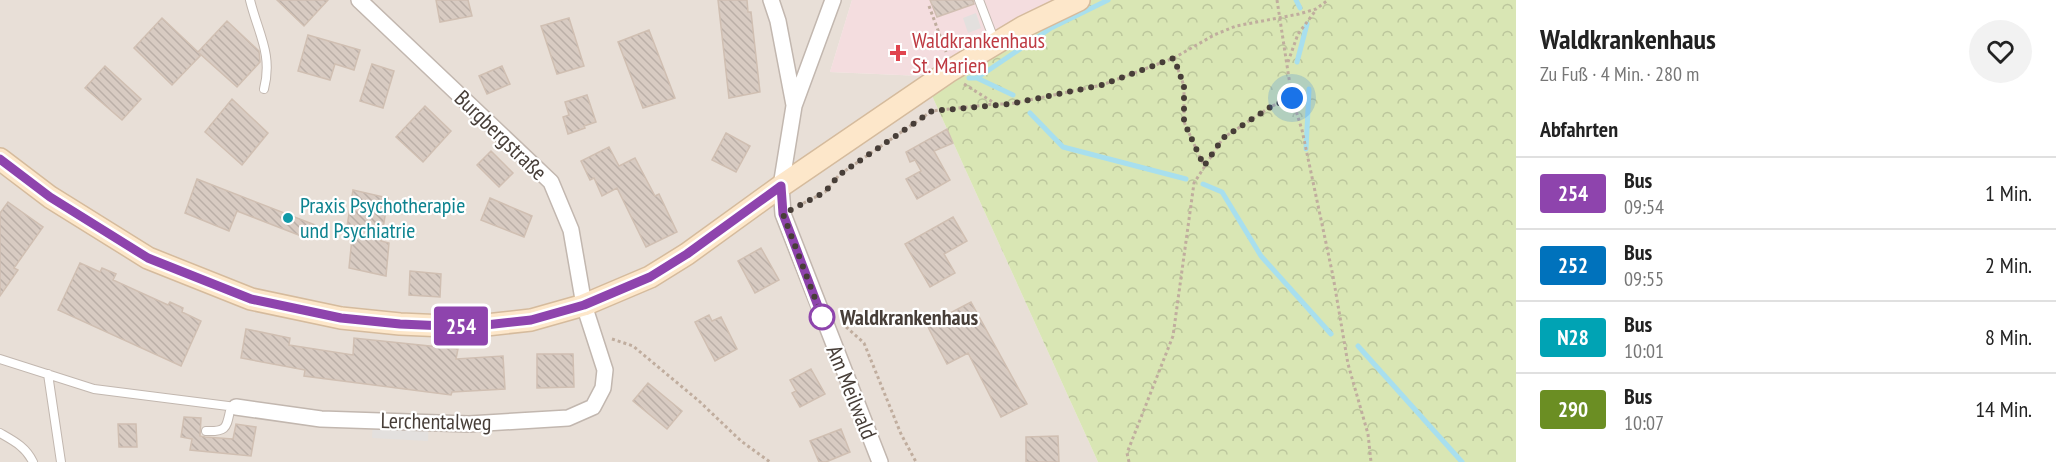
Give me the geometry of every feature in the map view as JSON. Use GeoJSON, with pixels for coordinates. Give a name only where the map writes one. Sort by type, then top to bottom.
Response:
{"type":"FeatureCollection","features":[{"type":"Feature","properties":{"kind":"street","name":"Burgbergstraße"},"geometry":{"type":"LineString","coordinates":[[359,0],[551,182],[571,230],[584,305]]}},
{"type":"Feature","properties":{"kind":"street"},"geometry":{"type":"LineString","coordinates":[[771,0],[794,106]]}},
{"type":"Feature","properties":{"kind":"street"},"geometry":{"type":"LineString","coordinates":[[794,106],[832,0]]}},
{"type":"Feature","properties":{"kind":"street"},"geometry":{"type":"LineString","coordinates":[[0,159],[50,197],[148,258],[251,299],[341,318],[400,324],[468,327],[531,320],[584,305],[650,277],[687,254],[948,65],[1079,0]]}},
{"type":"Feature","properties":{"kind":"street","name":"Am Meilwald"},"geometry":{"type":"LineString","coordinates":[[794,106],[781,186],[783,214],[880,462]]}},
{"type":"Feature","properties":{"kind":"street","name":"Lerchentalweg"},"geometry":{"type":"LineString","coordinates":[[234,407],[321,418],[469,424],[568,418],[593,407],[603,388],[605,370],[584,305]]}},
{"type":"Feature","properties":{"kind":"lane"},"geometry":{"type":"LineString","coordinates":[[250,0],[267,56],[264,89]]}},
{"type":"Feature","properties":{"kind":"lane"},"geometry":{"type":"LineString","coordinates":[[979,0],[996,43]]}},
{"type":"Feature","properties":{"kind":"lane","name":"Lerchentalweg"},"geometry":{"type":"LineString","coordinates":[[0,358],[93,389],[234,407]]}},
{"type":"Feature","properties":{"kind":"lane"},"geometry":{"type":"LineString","coordinates":[[48,374],[61,462]]}},
{"type":"Feature","properties":{"kind":"lane"},"geometry":{"type":"LineString","coordinates":[[206,431],[220,432],[226,428],[234,407]]}},
{"type":"Feature","properties":{"kind":"lane"},"geometry":{"type":"LineString","coordinates":[[0,433],[17,443],[28,453],[33,462]]}},
{"type":"Feature","properties":{"kind":"path"},"geometry":{"type":"LineString","coordinates":[[1276,0],[1292,98],[1302,130],[1333,276],[1348,364],[1368,434],[1371,462]]}},
{"type":"Feature","properties":{"kind":"path"},"geometry":{"type":"LineString","coordinates":[[1288,64],[1298,34],[1316,9],[1329,0]]}},
{"type":"Feature","properties":{"kind":"path"},"geometry":{"type":"LineString","coordinates":[[929,6],[948,65],[973,90],[996,104]]}},
{"type":"Feature","properties":{"kind":"path"},"geometry":{"type":"LineString","coordinates":[[783,214],[825,192],[839,175],[932,111],[1010,104],[1102,85],[1174,58],[1214,35],[1236,26],[1316,9]]}},
{"type":"Feature","properties":{"kind":"path"},"geometry":{"type":"LineString","coordinates":[[1174,58],[1184,86],[1184,122],[1204,166]]}},
{"type":"Feature","properties":{"kind":"path"},"geometry":{"type":"LineString","coordinates":[[1129,462],[1127,453],[1173,336],[1194,183],[1223,138],[1272,106],[1292,98]]}},
{"type":"Feature","properties":{"kind":"path"},"geometry":{"type":"LineString","coordinates":[[824,322],[843,324],[864,344],[901,434],[916,462]]}},
{"type":"Feature","properties":{"kind":"path"},"geometry":{"type":"LineString","coordinates":[[595,335],[633,346],[699,401],[741,441],[770,462]]}},
{"type":"Feature","properties":{"kind":"shaded area"},"geometry":{"type":"Polygon","coordinates":[[[0,0],[852,0],[830,72],[923,76],[1098,462],[0,462],[0,0]]]}},
{"type":"Feature","properties":{"kind":"shaded area","name":"Waldkrankenhaus St. Marien"},"geometry":{"type":"Polygon","coordinates":[[[852,0],[1060,0],[991,34],[923,76],[830,72],[852,0]]]}},
{"type":"Feature","properties":{"kind":"shaded area"},"geometry":{"type":"Polygon","coordinates":[[[976,13],[981,28],[968,33],[963,18],[976,13]]]}},
{"type":"Feature","properties":{"kind":"shaded area"},"geometry":{"type":"Polygon","coordinates":[[[373,420],[429,422],[428,441],[372,438],[373,420]]]}},
{"type":"Feature","properties":{"kind":"green space"},"geometry":{"type":"Polygon","coordinates":[[[1060,0],[1516,0],[1516,462],[1098,462],[923,76],[992,34],[1060,0]]]}},
{"type":"Feature","properties":{"kind":"building"},"geometry":{"type":"Polygon","coordinates":[[[277,0],[328,0],[304,26],[277,0]]]}},
{"type":"Feature","properties":{"kind":"building"},"geometry":{"type":"Polygon","coordinates":[[[436,0],[468,0],[472,16],[440,22],[436,0]]]}},
{"type":"Feature","properties":{"kind":"building"},"geometry":{"type":"Polygon","coordinates":[[[718,0],[747,0],[748,12],[751,12],[760,92],[729,98],[718,0]]]}},
{"type":"Feature","properties":{"kind":"building"},"geometry":{"type":"Polygon","coordinates":[[[930,0],[973,0],[974,4],[937,17],[930,0]]]}},
{"type":"Feature","properties":{"kind":"building"},"geometry":{"type":"Polygon","coordinates":[[[162,18],[198,52],[227,21],[259,51],[260,62],[237,87],[199,53],[201,55],[172,85],[134,48],[162,18]]]}},
{"type":"Feature","properties":{"kind":"building"},"geometry":{"type":"Polygon","coordinates":[[[569,18],[584,66],[557,74],[541,26],[569,18]]]}},
{"type":"Feature","properties":{"kind":"building"},"geometry":{"type":"Polygon","coordinates":[[[649,30],[675,98],[643,108],[618,42],[649,30]]]}},
{"type":"Feature","properties":{"kind":"building"},"geometry":{"type":"Polygon","coordinates":[[[308,35],[360,50],[354,70],[335,64],[330,80],[298,71],[308,35]]]}},
{"type":"Feature","properties":{"kind":"building"},"geometry":{"type":"Polygon","coordinates":[[[372,64],[394,71],[383,108],[360,101],[372,64]]]}},
{"type":"Feature","properties":{"kind":"building"},"geometry":{"type":"Polygon","coordinates":[[[105,66],[141,99],[122,120],[85,88],[105,66]]]}},
{"type":"Feature","properties":{"kind":"building"},"geometry":{"type":"Polygon","coordinates":[[[502,66],[510,84],[487,94],[479,76],[502,66]]]}},
{"type":"Feature","properties":{"kind":"building"},"geometry":{"type":"Polygon","coordinates":[[[587,95],[596,122],[568,134],[563,117],[569,115],[565,102],[587,95]]]}},
{"type":"Feature","properties":{"kind":"building"},"geometry":{"type":"Polygon","coordinates":[[[232,99],[268,133],[242,165],[205,132],[232,99]]]}},
{"type":"Feature","properties":{"kind":"building"},"geometry":{"type":"Polygon","coordinates":[[[425,106],[451,131],[423,162],[396,137],[425,106]]]}},
{"type":"Feature","properties":{"kind":"building"},"geometry":{"type":"Polygon","coordinates":[[[947,129],[953,143],[934,151],[950,180],[917,199],[906,179],[921,171],[915,160],[910,162],[906,152],[947,129]]]}},
{"type":"Feature","properties":{"kind":"building"},"geometry":{"type":"Polygon","coordinates":[[[726,133],[750,146],[736,172],[712,160],[726,133]]]}},
{"type":"Feature","properties":{"kind":"building"},"geometry":{"type":"Polygon","coordinates":[[[609,147],[619,166],[635,158],[655,196],[659,194],[677,232],[646,247],[617,188],[602,196],[594,178],[590,180],[581,161],[609,147]]]}},
{"type":"Feature","properties":{"kind":"building"},"geometry":{"type":"Polygon","coordinates":[[[491,151],[513,173],[499,187],[477,165],[491,151]]]}},
{"type":"Feature","properties":{"kind":"building"},"geometry":{"type":"Polygon","coordinates":[[[197,179],[315,225],[309,239],[237,211],[229,231],[185,213],[197,179]]]}},
{"type":"Feature","properties":{"kind":"building"},"geometry":{"type":"Polygon","coordinates":[[[353,190],[388,198],[381,241],[389,243],[386,276],[349,268],[353,228],[347,226],[353,190]]]}},
{"type":"Feature","properties":{"kind":"building"},"geometry":{"type":"Polygon","coordinates":[[[490,198],[532,216],[524,237],[481,220],[490,198]]]}},
{"type":"Feature","properties":{"kind":"building"},"geometry":{"type":"Polygon","coordinates":[[[8,202],[43,227],[14,268],[18,270],[0,296],[0,213],[8,202]]]}},
{"type":"Feature","properties":{"kind":"building"},"geometry":{"type":"Polygon","coordinates":[[[953,217],[967,241],[944,254],[955,273],[930,287],[905,244],[953,217]]]}},
{"type":"Feature","properties":{"kind":"building"},"geometry":{"type":"Polygon","coordinates":[[[761,248],[779,280],[755,293],[738,261],[761,248]]]}},
{"type":"Feature","properties":{"kind":"building"},"geometry":{"type":"Polygon","coordinates":[[[80,263],[100,272],[102,268],[116,274],[113,280],[168,305],[170,302],[183,308],[182,312],[201,321],[181,366],[58,310],[80,263]]]}},
{"type":"Feature","properties":{"kind":"building"},"geometry":{"type":"Polygon","coordinates":[[[410,271],[441,274],[440,297],[409,295],[410,271]]]}},
{"type":"Feature","properties":{"kind":"building"},"geometry":{"type":"Polygon","coordinates":[[[971,302],[1027,404],[1001,417],[968,353],[947,364],[927,325],[971,302]]]}},
{"type":"Feature","properties":{"kind":"building"},"geometry":{"type":"Polygon","coordinates":[[[709,315],[712,321],[721,317],[737,349],[715,361],[695,322],[709,315]]]}},
{"type":"Feature","properties":{"kind":"building"},"geometry":{"type":"Polygon","coordinates":[[[246,329],[290,338],[289,345],[353,355],[354,338],[458,349],[456,359],[503,356],[505,389],[452,392],[451,395],[304,376],[305,370],[241,358],[246,329]]]}},
{"type":"Feature","properties":{"kind":"building"},"geometry":{"type":"Polygon","coordinates":[[[537,354],[573,354],[574,387],[537,388],[537,354]]]}},
{"type":"Feature","properties":{"kind":"building"},"geometry":{"type":"Polygon","coordinates":[[[811,369],[825,394],[800,407],[792,393],[796,391],[790,380],[811,369]]]}},
{"type":"Feature","properties":{"kind":"building"},"geometry":{"type":"Polygon","coordinates":[[[648,383],[682,411],[667,429],[633,401],[648,383]]]}},
{"type":"Feature","properties":{"kind":"building"},"geometry":{"type":"Polygon","coordinates":[[[184,417],[201,418],[200,436],[205,437],[233,439],[236,424],[256,427],[251,456],[190,450],[192,439],[181,437],[184,417]]]}},
{"type":"Feature","properties":{"kind":"building"},"geometry":{"type":"Polygon","coordinates":[[[118,424],[136,424],[137,447],[119,447],[118,424]]]}},
{"type":"Feature","properties":{"kind":"building"},"geometry":{"type":"Polygon","coordinates":[[[841,429],[850,452],[826,462],[819,462],[810,441],[841,429]]]}},
{"type":"Feature","properties":{"kind":"building"},"geometry":{"type":"Polygon","coordinates":[[[1058,436],[1059,462],[1026,462],[1026,437],[1058,436]]]}},
{"type":"Feature","properties":{"kind":"waterway"},"geometry":{"type":"LineString","coordinates":[[969,78],[977,78],[1051,28],[1108,0]]}},
{"type":"Feature","properties":{"kind":"waterway"},"geometry":{"type":"LineString","coordinates":[[1296,0],[1300,8]]}},
{"type":"Feature","properties":{"kind":"waterway"},"geometry":{"type":"LineString","coordinates":[[1297,62],[1307,24]]}},
{"type":"Feature","properties":{"kind":"waterway"},"geometry":{"type":"LineString","coordinates":[[977,78],[1013,95]]}},
{"type":"Feature","properties":{"kind":"waterway"},"geometry":{"type":"LineString","coordinates":[[1306,149],[1309,89]]}},
{"type":"Feature","properties":{"kind":"waterway"},"geometry":{"type":"LineString","coordinates":[[1030,113],[1063,147],[1186,179]]}},
{"type":"Feature","properties":{"kind":"waterway"},"geometry":{"type":"LineString","coordinates":[[1203,184],[1222,192],[1261,256],[1331,334]]}},
{"type":"Feature","properties":{"kind":"waterway"},"geometry":{"type":"LineString","coordinates":[[1358,346],[1462,462]]}},
{"type":"Feature","properties":{"kind":"bus line","name":"254"},"geometry":{"type":"LineString","coordinates":[[0,159],[50,197],[148,258],[251,299],[341,318],[400,324],[468,327],[531,320],[584,305],[650,277],[687,254],[781,186],[783,214],[824,322]]}},
{"type":"Feature","properties":{"kind":"place","name":"Waldkrankenhaus St. Marien"},"geometry":{"type":"Point","coordinates":[898,53]}},
{"type":"Feature","properties":{"kind":"place","name":"Praxis Psychotherapie und Psychiatrie"},"geometry":{"type":"Point","coordinates":[288,218]}},
{"type":"Feature","properties":{"kind":"place","name":"Waldkrankenhaus"},"geometry":{"type":"Point","coordinates":[822,317]}},
{"type":"Feature","properties":{"kind":"route"},"geometry":{"type":"LineString","coordinates":[[822,317],[824,322],[783,214],[825,192],[839,175],[932,111],[1010,104],[1102,85],[1174,58],[1184,86],[1184,122],[1204,166],[1223,138],[1272,106],[1292,98]]}}]}
